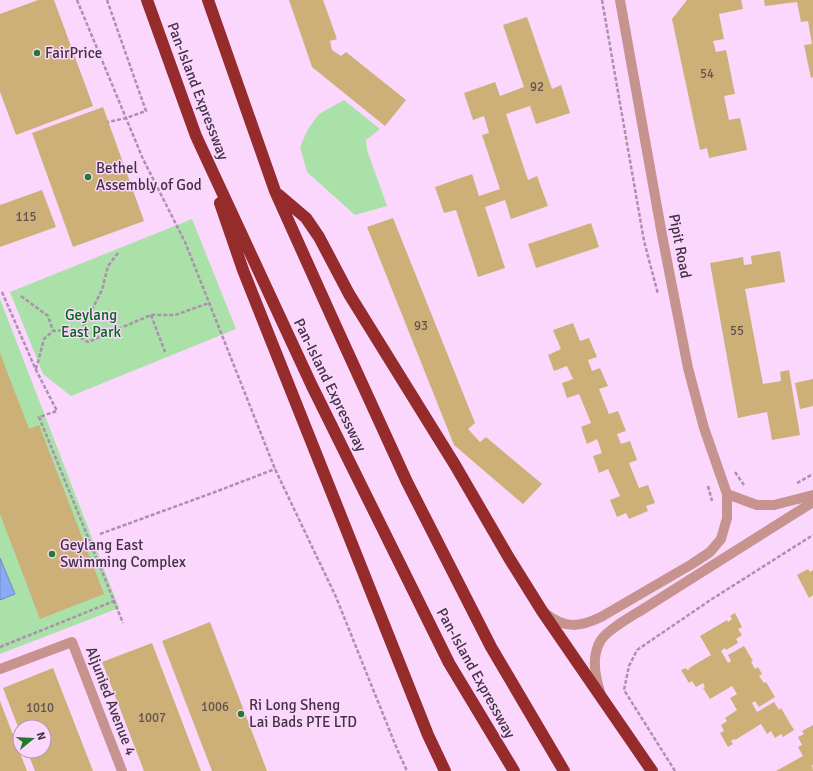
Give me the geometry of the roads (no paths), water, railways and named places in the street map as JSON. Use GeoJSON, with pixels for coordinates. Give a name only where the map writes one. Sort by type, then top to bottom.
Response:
{"type":"FeatureCollection","features":[{"type":"Feature","properties":{"kind":"highway","name":"Pan-Island Expressway"},"geometry":{"type":"LineString","coordinates":[[146,0],[196,136],[312,386],[449,663],[514,771]]}},
{"type":"Feature","properties":{"kind":"highway","name":"Pan-Island Expressway"},"geometry":{"type":"LineString","coordinates":[[208,0],[275,191],[333,320],[408,482],[492,647],[564,771]]}},
{"type":"Feature","properties":{"kind":"highway"},"geometry":{"type":"LineString","coordinates":[[196,136],[243,270],[428,735],[445,771]]}},
{"type":"Feature","properties":{"kind":"highway"},"geometry":{"type":"LineString","coordinates":[[275,191],[306,218],[319,237],[349,294],[456,465],[509,558],[542,611],[652,771]]}},
{"type":"Feature","properties":{"kind":"street","name":"Pipit Road"},"geometry":{"type":"LineString","coordinates":[[542,611],[553,620],[563,624],[587,624],[601,617],[710,552],[721,539],[727,518],[727,494],[704,428],[688,368],[662,235],[620,0]]}},
{"type":"Feature","properties":{"kind":"street"},"geometry":{"type":"LineString","coordinates":[[727,494],[757,505],[774,505],[813,495]]}},
{"type":"Feature","properties":{"kind":"street"},"geometry":{"type":"LineString","coordinates":[[602,700],[596,677],[595,664],[597,650],[602,639],[612,629],[813,502]]}},
{"type":"Feature","properties":{"kind":"street","name":"Aljunied Avenue 4"},"geometry":{"type":"LineString","coordinates":[[0,668],[72,642],[122,771]]}},
{"type":"Feature","properties":{"kind":"water"},"geometry":{"type":"Polygon","coordinates":[[[0,558],[15,594],[0,600],[0,558]]]}},
{"type":"Feature","properties":{"kind":"place","name":"FairPrice"},"geometry":{"type":"Point","coordinates":[37,53]}},
{"type":"Feature","properties":{"kind":"place","name":"Bethel Assembly of God"},"geometry":{"type":"Point","coordinates":[88,177]}},
{"type":"Feature","properties":{"kind":"place","name":"Geylang East Swimming Complex"},"geometry":{"type":"Point","coordinates":[52,554]}},
{"type":"Feature","properties":{"kind":"place","name":"Ri Long Sheng Lai Bads PTE LTD"},"geometry":{"type":"Point","coordinates":[241,714]}},
{"type":"Feature","properties":{"kind":"park label","name":"Geylang East Park"},"geometry":{"type":"Point","coordinates":[91,324]}}]}
